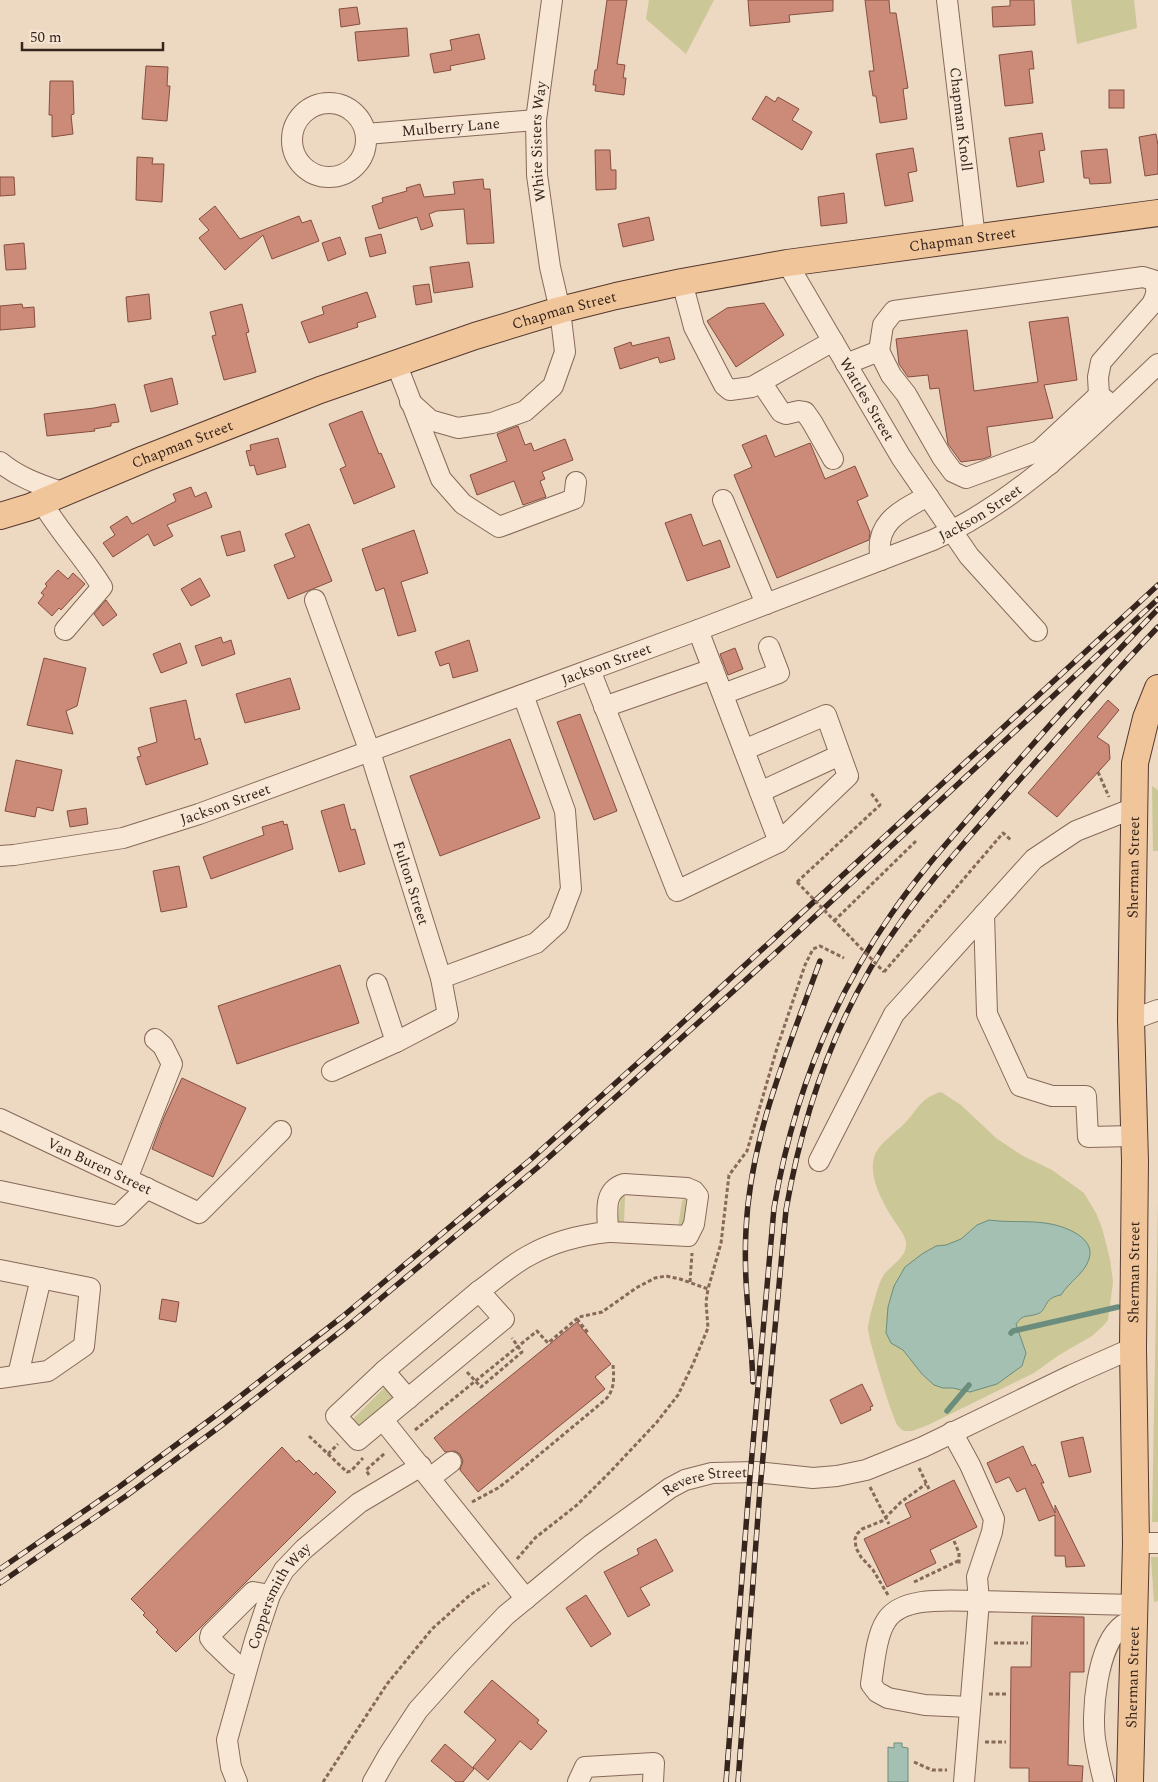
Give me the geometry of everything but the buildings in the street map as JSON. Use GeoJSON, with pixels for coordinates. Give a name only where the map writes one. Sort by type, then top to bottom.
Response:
{"type":"FeatureCollection","features":[{"type":"Feature","properties":{"kind":"main road","name":"Chapman Street"},"geometry":{"type":"LineString","coordinates":[[0,516],[53,497],[320,390],[475,336],[560,310],[682,282],[787,263],[1158,213]]}},
{"type":"Feature","properties":{"kind":"main road","name":"Sherman Street"},"geometry":{"type":"LineString","coordinates":[[1130,1782],[1134,1612],[1147,1543],[1133,1348],[1134,1136],[1131,1020],[1135,763],[1146,718],[1158,688]]}},
{"type":"Feature","properties":{"kind":"street","name":"White Sisters Way"},"geometry":{"type":"LineString","coordinates":[[410,402],[430,420],[458,428],[492,423],[525,411],[553,386],[565,352],[560,310],[550,267],[537,175],[536,120],[552,0]]}},
{"type":"Feature","properties":{"kind":"street","name":"Chapman Knoll"},"geometry":{"type":"LineString","coordinates":[[947,0],[976,238]]}},
{"type":"Feature","properties":{"kind":"street","name":"Mulberry Lane"},"geometry":{"type":"LineString","coordinates":[[366,134],[536,120]]}},
{"type":"Feature","properties":{"kind":"street","name":"Wattles Street"},"geometry":{"type":"LineString","coordinates":[[787,263],[901,458],[953,531],[968,556],[1037,631]]}},
{"type":"Feature","properties":{"kind":"street"},"geometry":{"type":"LineString","coordinates":[[1044,458],[966,478],[953,472],[942,457],[906,394],[891,375],[879,351],[884,325],[894,311],[1131,278],[1143,277],[1153,280],[1157,287],[1152,304],[1101,362],[1098,377],[1106,400]]}},
{"type":"Feature","properties":{"kind":"street"},"geometry":{"type":"LineString","coordinates":[[682,282],[694,327],[724,385],[730,390],[752,386],[761,382],[833,341]]}},
{"type":"Feature","properties":{"kind":"street"},"geometry":{"type":"LineString","coordinates":[[846,364],[879,351]]}},
{"type":"Feature","properties":{"kind":"street"},"geometry":{"type":"LineString","coordinates":[[396,363],[441,479],[463,504],[500,527],[574,499],[576,482]]}},
{"type":"Feature","properties":{"kind":"street","name":"Jackson Street"},"geometry":{"type":"LineString","coordinates":[[0,856],[123,838],[200,814],[698,630],[953,531],[1021,487],[1044,458],[1076,442],[1106,400],[1158,364]]}},
{"type":"Feature","properties":{"kind":"street"},"geometry":{"type":"LineString","coordinates":[[761,382],[780,412],[786,414],[799,411],[804,412],[812,422],[833,459]]}},
{"type":"Feature","properties":{"kind":"street"},"geometry":{"type":"LineString","coordinates":[[0,462],[11,472],[32,482],[53,497],[53,522],[72,543],[102,587],[65,630]]}},
{"type":"Feature","properties":{"kind":"street"},"geometry":{"type":"LineString","coordinates":[[881,560],[878,546],[890,520],[898,513],[928,496]]}},
{"type":"Feature","properties":{"kind":"street"},"geometry":{"type":"LineString","coordinates":[[723,500],[766,604]]}},
{"type":"Feature","properties":{"kind":"street","name":"Fulton Street"},"geometry":{"type":"LineString","coordinates":[[315,600],[370,752],[441,978],[448,1015],[396,1042]]}},
{"type":"Feature","properties":{"kind":"street"},"geometry":{"type":"LineString","coordinates":[[698,630],[779,842]]}},
{"type":"Feature","properties":{"kind":"street"},"geometry":{"type":"LineString","coordinates":[[723,694],[779,673],[769,648]]}},
{"type":"Feature","properties":{"kind":"street"},"geometry":{"type":"LineString","coordinates":[[604,707],[713,669]]}},
{"type":"Feature","properties":{"kind":"street"},"geometry":{"type":"LineString","coordinates":[[590,670],[677,892],[779,842],[848,776],[826,715],[744,750]]}},
{"type":"Feature","properties":{"kind":"street"},"geometry":{"type":"LineString","coordinates":[[441,978],[536,942],[558,923],[571,889],[565,811],[524,695]]}},
{"type":"Feature","properties":{"kind":"street"},"geometry":{"type":"LineString","coordinates":[[760,792],[840,755]]}},
{"type":"Feature","properties":{"kind":"street"},"geometry":{"type":"LineString","coordinates":[[820,1161],[894,1014],[1038,856],[1076,831],[1134,808]]}},
{"type":"Feature","properties":{"kind":"street"},"geometry":{"type":"LineString","coordinates":[[984,914],[987,1014],[1020,1086],[1052,1096],[1086,1096],[1088,1137],[1134,1136]]}},
{"type":"Feature","properties":{"kind":"street"},"geometry":{"type":"LineString","coordinates":[[332,1071],[396,1042],[377,984]]}},
{"type":"Feature","properties":{"kind":"street"},"geometry":{"type":"LineString","coordinates":[[1131,1020],[1158,1010]]}},
{"type":"Feature","properties":{"kind":"street"},"geometry":{"type":"LineString","coordinates":[[127,1179],[172,1064],[163,1046],[155,1039]]}},
{"type":"Feature","properties":{"kind":"street","name":"Van Buren Street"},"geometry":{"type":"LineString","coordinates":[[0,1119],[199,1213],[281,1131]]}},
{"type":"Feature","properties":{"kind":"street"},"geometry":{"type":"LineString","coordinates":[[479,1290],[504,1320],[358,1440],[336,1416],[384,1371],[479,1290],[528,1255],[580,1236],[608,1232],[688,1236],[694,1224],[698,1196],[694,1191],[687,1188],[624,1184],[617,1186],[608,1196],[608,1232]]}},
{"type":"Feature","properties":{"kind":"street"},"geometry":{"type":"LineString","coordinates":[[0,1191],[118,1216],[147,1188]]}},
{"type":"Feature","properties":{"kind":"street"},"geometry":{"type":"LineString","coordinates":[[0,1270],[41,1278],[90,1288],[84,1346],[48,1371],[9,1376],[41,1278]]}},
{"type":"Feature","properties":{"kind":"street","name":"Revere Street"},"geometry":{"type":"LineString","coordinates":[[373,1782],[388,1754],[418,1710],[506,1615],[591,1544],[670,1488],[685,1480],[712,1473],[743,1472],[813,1478],[837,1476],[880,1466],[1133,1348]]}},
{"type":"Feature","properties":{"kind":"street"},"geometry":{"type":"LineString","coordinates":[[384,1371],[408,1400]]}},
{"type":"Feature","properties":{"kind":"street"},"geometry":{"type":"LineString","coordinates":[[383,1420],[526,1599]]}},
{"type":"Feature","properties":{"kind":"street"},"geometry":{"type":"LineString","coordinates":[[952,1432],[970,1465],[994,1519],[992,1532],[977,1577],[979,1601],[964,1782]]}},
{"type":"Feature","properties":{"kind":"street","name":"Coppersmith Way"},"geometry":{"type":"LineString","coordinates":[[237,1782],[231,1767],[228,1740],[247,1667],[270,1595],[284,1570],[304,1549],[359,1503],[450,1462]]}},
{"type":"Feature","properties":{"kind":"street"},"geometry":{"type":"LineString","coordinates":[[247,1667],[236,1664],[213,1642],[210,1638],[211,1634],[253,1592],[270,1595]]}},
{"type":"Feature","properties":{"kind":"street"},"geometry":{"type":"LineString","coordinates":[[970,1707],[925,1705],[888,1698],[877,1692],[871,1684],[880,1636],[885,1621],[897,1610],[908,1605],[924,1602],[979,1601],[1134,1612]]}},
{"type":"Feature","properties":{"kind":"street"},"geometry":{"type":"LineString","coordinates":[[1104,1782],[1095,1743],[1094,1700],[1100,1669],[1110,1644],[1134,1612]]}},
{"type":"Feature","properties":{"kind":"street"},"geometry":{"type":"LineString","coordinates":[[578,1782],[585,1767],[654,1763],[653,1782]]}},
{"type":"Feature","properties":{"kind":"path"},"geometry":{"type":"LineString","coordinates":[[1098,772],[1109,796]]}},
{"type":"Feature","properties":{"kind":"path"},"geometry":{"type":"LineString","coordinates":[[871,793],[880,805],[797,882],[884,972],[1003,833],[1011,840]]}},
{"type":"Feature","properties":{"kind":"path"},"geometry":{"type":"LineString","coordinates":[[834,921],[916,841]]}},
{"type":"Feature","properties":{"kind":"path"},"geometry":{"type":"LineString","coordinates":[[516,1560],[535,1538],[577,1505],[610,1472],[657,1422],[678,1395],[708,1328],[706,1302],[721,1243],[729,1175],[747,1151],[777,1048],[805,965],[813,949],[820,946],[844,958]]}},
{"type":"Feature","properties":{"kind":"path"},"geometry":{"type":"LineString","coordinates":[[688,1236],[692,1244],[690,1282]]}},
{"type":"Feature","properties":{"kind":"path"},"geometry":{"type":"LineString","coordinates":[[408,1434],[422,1425],[538,1331],[548,1343],[577,1319],[584,1315],[602,1312],[636,1288],[655,1278],[666,1276],[708,1289]]}},
{"type":"Feature","properties":{"kind":"path"},"geometry":{"type":"LineString","coordinates":[[577,1319],[589,1334]]}},
{"type":"Feature","properties":{"kind":"path"},"geometry":{"type":"LineString","coordinates":[[463,1368],[480,1387],[521,1354],[522,1350],[507,1332]]}},
{"type":"Feature","properties":{"kind":"path"},"geometry":{"type":"LineString","coordinates":[[470,1504],[510,1479],[605,1400],[612,1391],[614,1380],[613,1364]]}},
{"type":"Feature","properties":{"kind":"path"},"geometry":{"type":"LineString","coordinates":[[309,1436],[349,1472],[364,1457]]}},
{"type":"Feature","properties":{"kind":"path"},"geometry":{"type":"LineString","coordinates":[[328,1454],[340,1441]]}},
{"type":"Feature","properties":{"kind":"path"},"geometry":{"type":"LineString","coordinates":[[374,1474],[368,1475],[366,1470],[389,1449]]}},
{"type":"Feature","properties":{"kind":"path"},"geometry":{"type":"LineString","coordinates":[[916,1461],[929,1490]]}},
{"type":"Feature","properties":{"kind":"path"},"geometry":{"type":"LineString","coordinates":[[868,1482],[889,1524]]}},
{"type":"Feature","properties":{"kind":"path"},"geometry":{"type":"LineString","coordinates":[[897,1610],[873,1570],[861,1557],[856,1548],[855,1539],[862,1529],[877,1524],[886,1518],[910,1494],[926,1484]]}},
{"type":"Feature","properties":{"kind":"path"},"geometry":{"type":"LineString","coordinates":[[954,1541],[959,1553],[958,1569]]}},
{"type":"Feature","properties":{"kind":"path"},"geometry":{"type":"LineString","coordinates":[[914,1582],[960,1560]]}},
{"type":"Feature","properties":{"kind":"path"},"geometry":{"type":"LineString","coordinates":[[323,1782],[387,1684],[432,1629],[470,1595],[494,1580]]}},
{"type":"Feature","properties":{"kind":"path"},"geometry":{"type":"LineString","coordinates":[[1001,1643],[1028,1643]]}},
{"type":"Feature","properties":{"kind":"path"},"geometry":{"type":"LineString","coordinates":[[998,1694],[1008,1694]]}},
{"type":"Feature","properties":{"kind":"path"},"geometry":{"type":"LineString","coordinates":[[994,1742],[1006,1742]]}},
{"type":"Feature","properties":{"kind":"path"},"geometry":{"type":"LineString","coordinates":[[914,1762],[932,1770]]}},
{"type":"Feature","properties":{"kind":"shaded area"},"geometry":{"type":"Polygon","coordinates":[[[649,0],[714,0],[686,54],[646,19],[649,0]]]}},
{"type":"Feature","properties":{"kind":"shaded area"},"geometry":{"type":"Polygon","coordinates":[[[1071,0],[1134,0],[1137,28],[1077,44],[1071,0]]]}},
{"type":"Feature","properties":{"kind":"shaded area"},"geometry":{"type":"Polygon","coordinates":[[[1152,786],[1158,790],[1158,851],[1153,851],[1152,786]]]}},
{"type":"Feature","properties":{"kind":"shaded area"},"geometry":{"type":"Polygon","coordinates":[[[941,1092],[961,1105],[996,1138],[1023,1156],[1052,1170],[1084,1193],[1096,1213],[1102,1228],[1110,1259],[1113,1282],[1108,1320],[1092,1336],[1059,1355],[1034,1373],[928,1425],[912,1431],[904,1431],[898,1426],[891,1409],[876,1363],[868,1329],[871,1311],[880,1282],[903,1255],[906,1246],[903,1234],[890,1215],[877,1187],[873,1167],[874,1157],[880,1146],[907,1121],[927,1098],[941,1092]]]}},
{"type":"Feature","properties":{"kind":"shaded area"},"geometry":{"type":"Polygon","coordinates":[[[621,1195],[625,1197],[624,1223],[620,1224],[618,1220],[621,1195]]]}},
{"type":"Feature","properties":{"kind":"shaded area"},"geometry":{"type":"Polygon","coordinates":[[[685,1198],[687,1200],[684,1226],[678,1227],[682,1201],[685,1198]]]}},
{"type":"Feature","properties":{"kind":"shaded area"},"geometry":{"type":"Polygon","coordinates":[[[1158,1202],[1158,1522],[1152,1522],[1158,1202]]]}},
{"type":"Feature","properties":{"kind":"shaded area"},"geometry":{"type":"Polygon","coordinates":[[[989,1220],[1043,1223],[1064,1228],[1084,1239],[1090,1252],[1089,1259],[1084,1269],[1061,1295],[1051,1299],[1040,1312],[1023,1317],[1016,1324],[1026,1353],[1022,1366],[997,1384],[970,1392],[943,1388],[934,1385],[922,1374],[903,1350],[891,1343],[886,1333],[888,1307],[894,1286],[905,1267],[936,1246],[946,1245],[961,1239],[977,1225],[989,1220]]]}},
{"type":"Feature","properties":{"kind":"shaded area"},"geometry":{"type":"Polygon","coordinates":[[[384,1388],[393,1396],[391,1400],[358,1426],[353,1421],[354,1418],[384,1388]]]}},
{"type":"Feature","properties":{"kind":"shaded area"},"geometry":{"type":"Polygon","coordinates":[[[1151,1557],[1158,1557],[1158,1601],[1154,1602],[1151,1557]]]}},
{"type":"Feature","properties":{"kind":"shaded area"},"geometry":{"type":"Polygon","coordinates":[[[894,1743],[902,1743],[902,1747],[908,1748],[908,1782],[888,1782],[888,1747],[894,1748],[894,1743]]]}},
{"type":"Feature","properties":{"kind":"waterway"},"geometry":{"type":"LineString","coordinates":[[1011,1333],[1118,1307]]}},
{"type":"Feature","properties":{"kind":"waterway"},"geometry":{"type":"LineString","coordinates":[[947,1411],[969,1385]]}},
{"type":"Feature","properties":{"kind":"railway"},"geometry":{"type":"LineString","coordinates":[[0,1569],[119,1487],[215,1416],[342,1317],[530,1160],[669,1035],[1158,585]]}},
{"type":"Feature","properties":{"kind":"railway"},"geometry":{"type":"LineString","coordinates":[[0,1583],[126,1496],[222,1425],[349,1325],[537,1168],[769,959],[1158,599]]}},
{"type":"Feature","properties":{"kind":"railway"},"geometry":{"type":"LineString","coordinates":[[726,1782],[749,1488],[774,1208],[791,1130],[816,1055],[849,984],[890,916],[914,883],[1033,744],[1158,609]]}},
{"type":"Feature","properties":{"kind":"railway"},"geometry":{"type":"LineString","coordinates":[[738,1782],[760,1489],[786,1210],[803,1133],[814,1095],[843,1022],[860,987],[902,920],[961,846],[1158,627]]}},
{"type":"Feature","properties":{"kind":"railway"},"geometry":{"type":"LineString","coordinates":[[753,1382],[745,1249],[749,1195],[755,1161],[773,1093],[820,961]]}}]}
